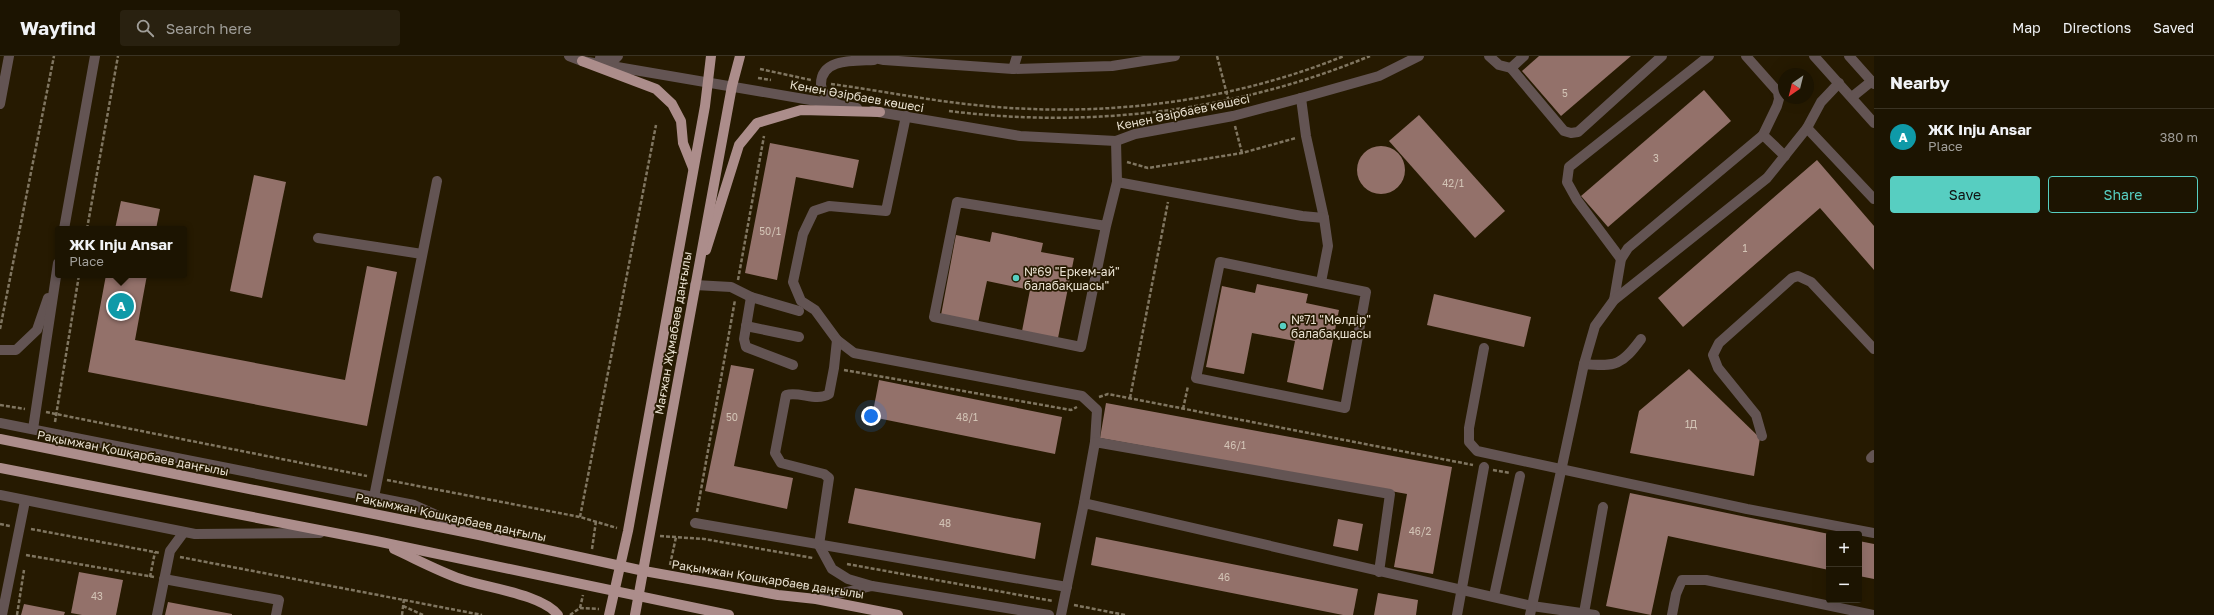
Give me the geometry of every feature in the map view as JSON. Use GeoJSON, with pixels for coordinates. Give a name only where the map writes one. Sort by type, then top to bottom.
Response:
{"type":"FeatureCollection","features":[{"type":"Feature","properties":{"kind":"main road","name":"Мағжан Жұмабаев даңғылы"},"geometry":{"type":"LineString","coordinates":[[610,612],[628,531],[705,106],[711,56]]}},
{"type":"Feature","properties":{"kind":"main road","name":"Мағжан Жұмабаев даңғылы"},"geometry":{"type":"LineString","coordinates":[[635,615],[697,272],[732,86],[740,56]]}},
{"type":"Feature","properties":{"kind":"main road"},"geometry":{"type":"LineString","coordinates":[[576,58],[656,89],[672,104],[680,121],[683,143],[693,168]]}},
{"type":"Feature","properties":{"kind":"main road"},"geometry":{"type":"LineString","coordinates":[[697,272],[713,233],[739,145],[757,123],[801,110],[880,112]]}},
{"type":"Feature","properties":{"kind":"main road","name":"Рақымжан Қошқарбаев даңғылы"},"geometry":{"type":"LineString","coordinates":[[0,439],[479,535],[667,576],[778,596],[816,599],[898,615]]}},
{"type":"Feature","properties":{"kind":"main road"},"geometry":{"type":"LineString","coordinates":[[0,468],[376,541],[616,590],[712,614],[729,615]]}},
{"type":"Feature","properties":{"kind":"main road"},"geometry":{"type":"LineString","coordinates":[[376,541],[462,580],[517,594],[544,605],[558,615]]}},
{"type":"Feature","properties":{"kind":"street"},"geometry":{"type":"LineString","coordinates":[[0,104],[3,70],[9,56]]}},
{"type":"Feature","properties":{"kind":"street"},"geometry":{"type":"LineString","coordinates":[[65,226],[95,56]]}},
{"type":"Feature","properties":{"kind":"street"},"geometry":{"type":"LineString","coordinates":[[576,58],[615,59],[618,56]]}},
{"type":"Feature","properties":{"kind":"street"},"geometry":{"type":"LineString","coordinates":[[866,56],[884,60]]}},
{"type":"Feature","properties":{"kind":"street"},"geometry":{"type":"LineString","coordinates":[[1014,69],[1017,56]]}},
{"type":"Feature","properties":{"kind":"street"},"geometry":{"type":"LineString","coordinates":[[847,107],[828,99],[823,92],[822,82],[822,77],[832,65],[846,61],[884,60],[1014,69],[1112,66],[1175,56]]}},
{"type":"Feature","properties":{"kind":"street","name":"Кенен Әзірбаев көшесі"},"geometry":{"type":"LineString","coordinates":[[707,82],[906,116],[924,121],[1020,136],[1116,141],[1135,134],[1233,116],[1301,98],[1379,76],[1419,56]]}},
{"type":"Feature","properties":{"kind":"street"},"geometry":{"type":"LineString","coordinates":[[1489,56],[1499,65],[1511,68],[1564,131],[1571,133],[1578,132],[1662,56]]}},
{"type":"Feature","properties":{"kind":"street"},"geometry":{"type":"LineString","coordinates":[[1511,68],[1524,56]]}},
{"type":"Feature","properties":{"kind":"street"},"geometry":{"type":"LineString","coordinates":[[1621,259],[1570,188],[1567,182],[1568,166],[1710,56]]}},
{"type":"Feature","properties":{"kind":"street"},"geometry":{"type":"LineString","coordinates":[[1614,300],[1621,259],[1628,248],[1763,135],[1779,99],[1778,92],[1746,56]]}},
{"type":"Feature","properties":{"kind":"street"},"geometry":{"type":"LineString","coordinates":[[1814,56],[1874,123]]}},
{"type":"Feature","properties":{"kind":"street"},"geometry":{"type":"LineString","coordinates":[[1849,56],[1873,83],[1852,97]]}},
{"type":"Feature","properties":{"kind":"street"},"geometry":{"type":"LineString","coordinates":[[576,58],[707,82]]}},
{"type":"Feature","properties":{"kind":"street"},"geometry":{"type":"LineString","coordinates":[[1531,611],[1560,469],[1584,364],[1595,326],[1614,300],[1767,178],[1807,128],[1821,102],[1839,83]]}},
{"type":"Feature","properties":{"kind":"street"},"geometry":{"type":"LineString","coordinates":[[1301,98],[1306,136],[1324,218],[1328,246],[1321,282]]}},
{"type":"Feature","properties":{"kind":"street"},"geometry":{"type":"LineString","coordinates":[[906,116],[886,210],[829,206],[814,211],[803,234],[793,282],[801,301],[815,310],[837,340],[854,353],[1082,396],[1090,401],[1097,410],[1095,442],[1061,615]]}},
{"type":"Feature","properties":{"kind":"street"},"geometry":{"type":"LineString","coordinates":[[1807,128],[1874,197]]}},
{"type":"Feature","properties":{"kind":"street"},"geometry":{"type":"LineString","coordinates":[[1763,135],[1785,156]]}},
{"type":"Feature","properties":{"kind":"street"},"geometry":{"type":"LineString","coordinates":[[1106,226],[957,202],[934,317],[1081,347],[1106,226],[1117,182],[1116,141]]}},
{"type":"Feature","properties":{"kind":"street"},"geometry":{"type":"LineString","coordinates":[[374,497],[437,181]]}},
{"type":"Feature","properties":{"kind":"street"},"geometry":{"type":"LineString","coordinates":[[1117,182],[1302,216],[1324,218]]}},
{"type":"Feature","properties":{"kind":"street"},"geometry":{"type":"LineString","coordinates":[[318,238],[422,254]]}},
{"type":"Feature","properties":{"kind":"street"},"geometry":{"type":"LineString","coordinates":[[1220,262],[1321,282],[1366,292],[1345,408],[1196,378],[1220,262]]}},
{"type":"Feature","properties":{"kind":"street"},"geometry":{"type":"LineString","coordinates":[[1762,436],[1756,415],[1718,368],[1713,355],[1719,343],[1792,278],[1798,276],[1811,282],[1874,350]]}},
{"type":"Feature","properties":{"kind":"street"},"geometry":{"type":"LineString","coordinates":[[0,350],[16,350],[37,330],[55,277]]}},
{"type":"Feature","properties":{"kind":"street"},"geometry":{"type":"LineString","coordinates":[[33,429],[55,278]]}},
{"type":"Feature","properties":{"kind":"street"},"geometry":{"type":"LineString","coordinates":[[695,285],[731,287],[751,297],[799,311]]}},
{"type":"Feature","properties":{"kind":"street"},"geometry":{"type":"LineString","coordinates":[[751,297],[744,340],[746,347],[793,365]]}},
{"type":"Feature","properties":{"kind":"street"},"geometry":{"type":"LineString","coordinates":[[746,326],[799,337]]}},
{"type":"Feature","properties":{"kind":"street"},"geometry":{"type":"LineString","coordinates":[[1584,364],[1609,366],[1629,355],[1641,339]]}},
{"type":"Feature","properties":{"kind":"street"},"geometry":{"type":"LineString","coordinates":[[837,340],[829,394],[823,398],[793,393],[786,395],[775,453],[781,463],[824,474],[829,478],[819,545],[832,569],[848,579],[872,586],[1049,615]]}},
{"type":"Feature","properties":{"kind":"street"},"geometry":{"type":"LineString","coordinates":[[1484,348],[1468,428],[1469,442],[1477,451],[1747,509],[1874,533]]}},
{"type":"Feature","properties":{"kind":"street"},"geometry":{"type":"LineString","coordinates":[[0,423],[414,505],[479,535]]}},
{"type":"Feature","properties":{"kind":"street"},"geometry":{"type":"LineString","coordinates":[[1095,442],[1390,494],[1379,572]]}},
{"type":"Feature","properties":{"kind":"street"},"geometry":{"type":"LineString","coordinates":[[1457,615],[1484,467]]}},
{"type":"Feature","properties":{"kind":"street"},"geometry":{"type":"LineString","coordinates":[[1494,596],[1520,476]]}},
{"type":"Feature","properties":{"kind":"street"},"geometry":{"type":"LineString","coordinates":[[0,495],[195,534],[332,533]]}},
{"type":"Feature","properties":{"kind":"street"},"geometry":{"type":"LineString","coordinates":[[2,615],[25,501]]}},
{"type":"Feature","properties":{"kind":"street"},"geometry":{"type":"LineString","coordinates":[[1084,503],[1379,572],[1494,596],[1531,611],[1584,613],[1595,615]]}},
{"type":"Feature","properties":{"kind":"street"},"geometry":{"type":"LineString","coordinates":[[1584,613],[1603,507]]}},
{"type":"Feature","properties":{"kind":"street"},"geometry":{"type":"LineString","coordinates":[[696,523],[1067,587]]}},
{"type":"Feature","properties":{"kind":"street"},"geometry":{"type":"LineString","coordinates":[[157,615],[169,555],[184,532]]}},
{"type":"Feature","properties":{"kind":"street"},"geometry":{"type":"LineString","coordinates":[[164,579],[279,600],[276,615]]}},
{"type":"Feature","properties":{"kind":"street"},"geometry":{"type":"LineString","coordinates":[[1672,615],[1676,594],[1682,580],[1706,580],[1874,615]]}},
{"type":"Feature","properties":{"kind":"street"},"geometry":{"type":"LineString","coordinates":[[816,599],[872,586]]}},
{"type":"Feature","properties":{"kind":"path"},"geometry":{"type":"LineString","coordinates":[[0,330],[54,56]]}},
{"type":"Feature","properties":{"kind":"path"},"geometry":{"type":"LineString","coordinates":[[87,226],[118,56]]}},
{"type":"Feature","properties":{"kind":"path"},"geometry":{"type":"LineString","coordinates":[[760,69],[822,82],[966,104],[1076,110],[1150,106],[1226,92],[1311,68],[1344,56]]}},
{"type":"Feature","properties":{"kind":"path"},"geometry":{"type":"LineString","coordinates":[[944,110],[1056,119],[1134,115],[1180,109],[1251,95],[1298,82],[1370,56]]}},
{"type":"Feature","properties":{"kind":"path"},"geometry":{"type":"LineString","coordinates":[[758,78],[772,80]]}},
{"type":"Feature","properties":{"kind":"path"},"geometry":{"type":"LineString","coordinates":[[580,517],[656,125]]}},
{"type":"Feature","properties":{"kind":"path"},"geometry":{"type":"LineString","coordinates":[[693,538],[764,136]]}},
{"type":"Feature","properties":{"kind":"path"},"geometry":{"type":"LineString","coordinates":[[1117,161],[1148,168],[1242,153],[1306,136]]}},
{"type":"Feature","properties":{"kind":"path"},"geometry":{"type":"LineString","coordinates":[[1130,398],[1170,192]]}},
{"type":"Feature","properties":{"kind":"path"},"geometry":{"type":"LineString","coordinates":[[53,433],[79,278]]}},
{"type":"Feature","properties":{"kind":"path"},"geometry":{"type":"LineString","coordinates":[[834,368],[1071,410],[1108,394],[1484,467],[1520,476]]}},
{"type":"Feature","properties":{"kind":"path"},"geometry":{"type":"LineString","coordinates":[[1183,409],[1189,378]]}},
{"type":"Feature","properties":{"kind":"path"},"geometry":{"type":"LineString","coordinates":[[0,405],[56,414],[378,479],[580,517],[628,531]]}},
{"type":"Feature","properties":{"kind":"path"},"geometry":{"type":"LineString","coordinates":[[590,559],[596,521]]}},
{"type":"Feature","properties":{"kind":"path"},"geometry":{"type":"LineString","coordinates":[[0,524],[156,552],[482,615]]}},
{"type":"Feature","properties":{"kind":"path"},"geometry":{"type":"LineString","coordinates":[[30,536],[31,530]]}},
{"type":"Feature","properties":{"kind":"path"},"geometry":{"type":"LineString","coordinates":[[649,535],[693,538],[826,560],[1126,615]]}},
{"type":"Feature","properties":{"kind":"path"},"geometry":{"type":"LineString","coordinates":[[667,576],[676,537]]}},
{"type":"Feature","properties":{"kind":"path"},"geometry":{"type":"LineString","coordinates":[[17,615],[28,549]]}},
{"type":"Feature","properties":{"kind":"path"},"geometry":{"type":"LineString","coordinates":[[150,577],[156,552]]}},
{"type":"Feature","properties":{"kind":"path"},"geometry":{"type":"LineString","coordinates":[[26,555],[164,579]]}},
{"type":"Feature","properties":{"kind":"path"},"geometry":{"type":"LineString","coordinates":[[402,615],[404,599]]}},
{"type":"Feature","properties":{"kind":"path"},"geometry":{"type":"LineString","coordinates":[[403,606],[423,615]]}},
{"type":"Feature","properties":{"kind":"path"},"geometry":{"type":"LineString","coordinates":[[570,615],[580,608],[610,612]]}},
{"type":"Feature","properties":{"kind":"building"},"geometry":{"type":"Polygon","coordinates":[[[1539,56],[1631,56],[1561,116],[1522,71],[1539,56]]]}},
{"type":"Feature","properties":{"kind":"building"},"geometry":{"type":"Polygon","coordinates":[[[1704,90],[1731,121],[1608,227],[1581,196],[1704,90]]]}},
{"type":"Feature","properties":{"kind":"building"},"geometry":{"type":"Polygon","coordinates":[[[1419,115],[1505,211],[1475,238],[1389,141],[1419,115]]]}},
{"type":"Feature","properties":{"kind":"building"},"geometry":{"type":"Polygon","coordinates":[[[770,143],[859,160],[853,188],[796,177],[777,280],[745,273],[770,143]]]}},
{"type":"Feature","properties":{"kind":"building"},"geometry":{"type":"Polygon","coordinates":[[[1376,146],[1386,146],[1398,153],[1405,165],[1405,175],[1398,187],[1386,194],[1376,194],[1368,190],[1361,183],[1357,175],[1357,165],[1361,157],[1368,150],[1376,146]]]}},
{"type":"Feature","properties":{"kind":"building"},"geometry":{"type":"Polygon","coordinates":[[[1817,160],[1874,226],[1874,270],[1820,208],[1683,327],[1658,298],[1817,160]]]}},
{"type":"Feature","properties":{"kind":"building"},"geometry":{"type":"Polygon","coordinates":[[[254,175],[286,182],[262,298],[230,291],[254,175]]]}},
{"type":"Feature","properties":{"kind":"building"},"geometry":{"type":"Polygon","coordinates":[[[121,201],[160,209],[157,226],[116,226],[121,201]]]}},
{"type":"Feature","properties":{"kind":"building"},"geometry":{"type":"Polygon","coordinates":[[[992,232],[1043,243],[1041,252],[1074,258],[1058,338],[1022,331],[1030,290],[987,281],[978,323],[941,315],[956,235],[990,242],[992,232]]]}},
{"type":"Feature","properties":{"kind":"building"},"geometry":{"type":"Polygon","coordinates":[[[367,266],[397,272],[367,426],[88,372],[105,278],[146,278],[135,340],[345,380],[367,266]]]}},
{"type":"Feature","properties":{"kind":"building"},"geometry":{"type":"Polygon","coordinates":[[[1257,284],[1308,294],[1306,303],[1339,310],[1323,390],[1287,382],[1295,341],[1252,333],[1244,374],[1206,367],[1222,286],[1255,293],[1257,284]]]}},
{"type":"Feature","properties":{"kind":"building"},"geometry":{"type":"Polygon","coordinates":[[[1434,294],[1531,317],[1524,347],[1427,325],[1434,294]]]}},
{"type":"Feature","properties":{"kind":"building"},"geometry":{"type":"Polygon","coordinates":[[[731,365],[754,369],[734,466],[793,478],[787,509],[705,491],[731,365]]]}},
{"type":"Feature","properties":{"kind":"building"},"geometry":{"type":"Polygon","coordinates":[[[1689,369],[1760,438],[1754,476],[1630,453],[1639,411],[1689,369]]]}},
{"type":"Feature","properties":{"kind":"building"},"geometry":{"type":"Polygon","coordinates":[[[879,380],[1062,417],[1055,454],[872,417],[879,380]]]}},
{"type":"Feature","properties":{"kind":"building"},"geometry":{"type":"Polygon","coordinates":[[[1106,403],[1452,467],[1433,574],[1394,567],[1407,494],[1100,438],[1106,403]]]}},
{"type":"Feature","properties":{"kind":"building"},"geometry":{"type":"Polygon","coordinates":[[[855,488],[1041,523],[1035,559],[848,523],[855,488]]]}},
{"type":"Feature","properties":{"kind":"building"},"geometry":{"type":"Polygon","coordinates":[[[1630,493],[1826,533],[1826,569],[1668,536],[1651,615],[1606,606],[1630,493]]]}},
{"type":"Feature","properties":{"kind":"building"},"geometry":{"type":"Polygon","coordinates":[[[1338,519],[1363,524],[1358,551],[1333,546],[1338,519]]]}},
{"type":"Feature","properties":{"kind":"building"},"geometry":{"type":"Polygon","coordinates":[[[1096,537],[1358,589],[1353,615],[1343,615],[1091,565],[1096,537]]]}},
{"type":"Feature","properties":{"kind":"building"},"geometry":{"type":"Polygon","coordinates":[[[1862,542],[1874,544],[1874,579],[1862,577],[1862,542]]]}},
{"type":"Feature","properties":{"kind":"building"},"geometry":{"type":"Polygon","coordinates":[[[79,572],[123,580],[116,615],[82,615],[71,613],[79,572]]]}},
{"type":"Feature","properties":{"kind":"building"},"geometry":{"type":"Polygon","coordinates":[[[1378,593],[1418,600],[1416,615],[1374,615],[1378,593]]]}},
{"type":"Feature","properties":{"kind":"building"},"geometry":{"type":"Polygon","coordinates":[[[168,602],[232,614],[232,615],[165,615],[168,602]]]}},
{"type":"Feature","properties":{"kind":"building"},"geometry":{"type":"Polygon","coordinates":[[[24,604],[65,612],[64,615],[21,615],[24,604]]]}},
{"type":"Feature","properties":{"kind":"place","name":"№69 \"Еркем-ай\" балабақшасы\""},"geometry":{"type":"Point","coordinates":[1016,278]}},
{"type":"Feature","properties":{"kind":"place","name":"ЖК Inju Ansar"},"geometry":{"type":"Point","coordinates":[121,306]}},
{"type":"Feature","properties":{"kind":"place","name":"№71 \"Мөлдір\" балабақшасы"},"geometry":{"type":"Point","coordinates":[1283,326]}}]}
